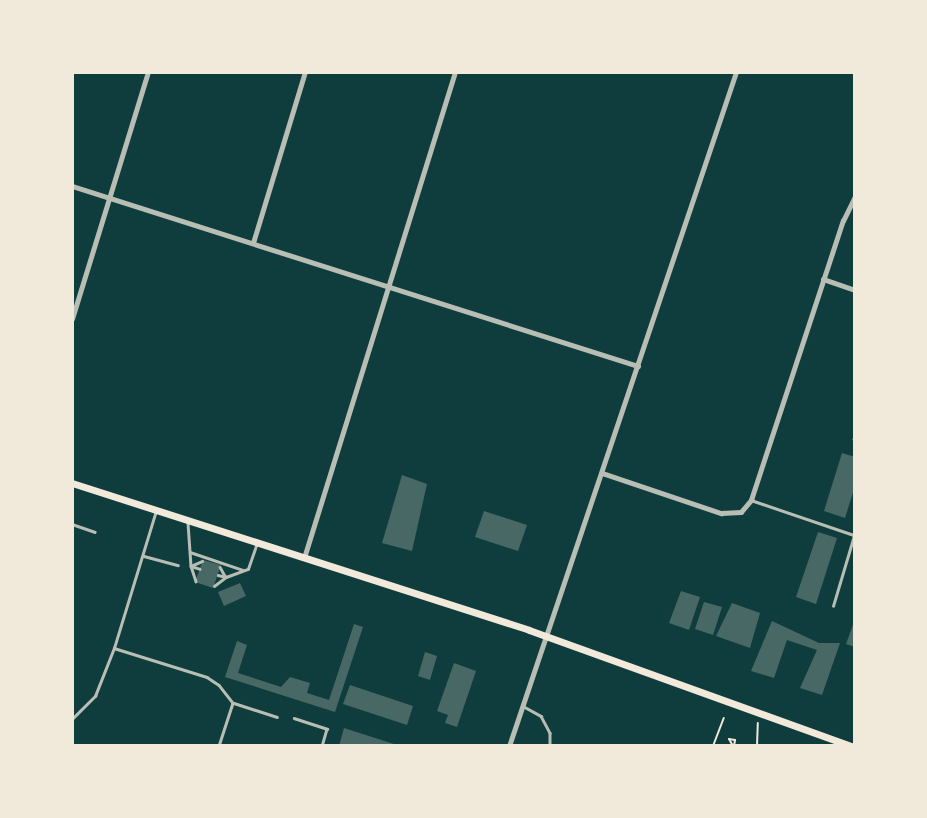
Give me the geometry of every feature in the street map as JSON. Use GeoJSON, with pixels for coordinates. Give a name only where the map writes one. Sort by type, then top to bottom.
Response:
{"type":"FeatureCollection","features":[{"type":"Feature","properties":{"kind":"main road"},"geometry":{"type":"LineString","coordinates":[[72,483],[546,635],[840,744],[852,746]]}},
{"type":"Feature","properties":{"kind":"street"},"geometry":{"type":"LineString","coordinates":[[72,319],[148,72]]}},
{"type":"Feature","properties":{"kind":"street"},"geometry":{"type":"LineString","coordinates":[[253,243],[305,72]]}},
{"type":"Feature","properties":{"kind":"street"},"geometry":{"type":"LineString","coordinates":[[304,559],[455,72]]}},
{"type":"Feature","properties":{"kind":"street"},"geometry":{"type":"LineString","coordinates":[[509,746],[736,72]]}},
{"type":"Feature","properties":{"kind":"street"},"geometry":{"type":"LineString","coordinates":[[72,186],[638,366]]}},
{"type":"Feature","properties":{"kind":"street"},"geometry":{"type":"LineString","coordinates":[[602,472],[731,515],[741,512],[751,500],[823,279],[855,196]]}},
{"type":"Feature","properties":{"kind":"street"},"geometry":{"type":"LineString","coordinates":[[823,279],[855,290]]}},
{"type":"Feature","properties":{"kind":"lane"},"geometry":{"type":"LineString","coordinates":[[751,500],[855,534],[833,606]]}},
{"type":"Feature","properties":{"kind":"lane"},"geometry":{"type":"LineString","coordinates":[[72,719],[95,696],[114,648],[156,510]]}},
{"type":"Feature","properties":{"kind":"lane"},"geometry":{"type":"LineString","coordinates":[[187,520],[191,566],[196,581]]}},
{"type":"Feature","properties":{"kind":"lane"},"geometry":{"type":"LineString","coordinates":[[72,524],[95,532]]}},
{"type":"Feature","properties":{"kind":"lane"},"geometry":{"type":"LineString","coordinates":[[214,586],[226,577],[245,570],[257,543]]}},
{"type":"Feature","properties":{"kind":"lane"},"geometry":{"type":"LineString","coordinates":[[190,552],[245,570]]}},
{"type":"Feature","properties":{"kind":"lane"},"geometry":{"type":"LineString","coordinates":[[143,555],[178,565]]}},
{"type":"Feature","properties":{"kind":"lane"},"geometry":{"type":"LineString","coordinates":[[847,559],[855,562]]}},
{"type":"Feature","properties":{"kind":"lane"},"geometry":{"type":"LineString","coordinates":[[191,566],[200,567],[191,566]]}},
{"type":"Feature","properties":{"kind":"lane"},"geometry":{"type":"LineString","coordinates":[[226,577],[218,573],[226,577]]}},
{"type":"Feature","properties":{"kind":"lane"},"geometry":{"type":"LineString","coordinates":[[114,648],[207,677],[233,703],[277,717]]}},
{"type":"Feature","properties":{"kind":"lane"},"geometry":{"type":"LineString","coordinates":[[219,746],[233,703]]}},
{"type":"Feature","properties":{"kind":"lane"},"geometry":{"type":"LineString","coordinates":[[522,706],[541,716],[550,733],[550,746]]}},
{"type":"Feature","properties":{"kind":"lane"},"geometry":{"type":"LineString","coordinates":[[294,718],[327,729],[322,746]]}},
{"type":"Feature","properties":{"kind":"path"},"geometry":{"type":"LineString","coordinates":[[757,746],[761,713]]}},
{"type":"Feature","properties":{"kind":"path"},"geometry":{"type":"LineString","coordinates":[[713,746],[723,718]]}},
{"type":"Feature","properties":{"kind":"building"},"geometry":{"type":"Polygon","coordinates":[[[842,453],[855,457],[855,486],[845,518],[824,511],[842,453]]]}},
{"type":"Feature","properties":{"kind":"building"},"geometry":{"type":"Polygon","coordinates":[[[402,475],[427,484],[412,551],[382,543],[402,475]]]}},
{"type":"Feature","properties":{"kind":"building"},"geometry":{"type":"Polygon","coordinates":[[[484,511],[527,525],[518,551],[475,537],[484,511]]]}},
{"type":"Feature","properties":{"kind":"building"},"geometry":{"type":"Polygon","coordinates":[[[818,532],[837,538],[816,604],[796,597],[818,532]]]}},
{"type":"Feature","properties":{"kind":"building"},"geometry":{"type":"Polygon","coordinates":[[[203,560],[221,565],[213,588],[195,582],[203,560]]]}},
{"type":"Feature","properties":{"kind":"building"},"geometry":{"type":"Polygon","coordinates":[[[240,583],[246,596],[224,606],[218,592],[240,583]]]}},
{"type":"Feature","properties":{"kind":"building"},"geometry":{"type":"Polygon","coordinates":[[[681,591],[700,597],[689,630],[669,623],[681,591]]]}},
{"type":"Feature","properties":{"kind":"building"},"geometry":{"type":"Polygon","coordinates":[[[704,602],[722,607],[713,635],[695,629],[704,602]]]}},
{"type":"Feature","properties":{"kind":"building"},"geometry":{"type":"Polygon","coordinates":[[[732,603],[760,613],[750,648],[716,636],[732,603]]]}},
{"type":"Feature","properties":{"kind":"building"},"geometry":{"type":"Polygon","coordinates":[[[855,619],[855,647],[846,644],[855,619]]]}},
{"type":"Feature","properties":{"kind":"building"},"geometry":{"type":"Polygon","coordinates":[[[772,621],[819,643],[840,643],[822,695],[800,688],[817,650],[787,640],[774,678],[751,671],[772,621]]]}},
{"type":"Feature","properties":{"kind":"building"},"geometry":{"type":"Polygon","coordinates":[[[354,624],[363,627],[335,712],[225,677],[237,641],[247,645],[238,673],[281,687],[290,677],[310,683],[307,693],[329,700],[354,624]]]}},
{"type":"Feature","properties":{"kind":"building"},"geometry":{"type":"Polygon","coordinates":[[[425,652],[437,656],[430,680],[418,676],[425,652]]]}},
{"type":"Feature","properties":{"kind":"building"},"geometry":{"type":"Polygon","coordinates":[[[454,663],[476,671],[457,727],[445,723],[448,715],[437,711],[454,663]]]}},
{"type":"Feature","properties":{"kind":"building"},"geometry":{"type":"Polygon","coordinates":[[[350,685],[413,706],[407,725],[343,704],[350,685]]]}},
{"type":"Feature","properties":{"kind":"building"},"geometry":{"type":"Polygon","coordinates":[[[344,728],[400,746],[339,746],[344,728]]]}}]}
